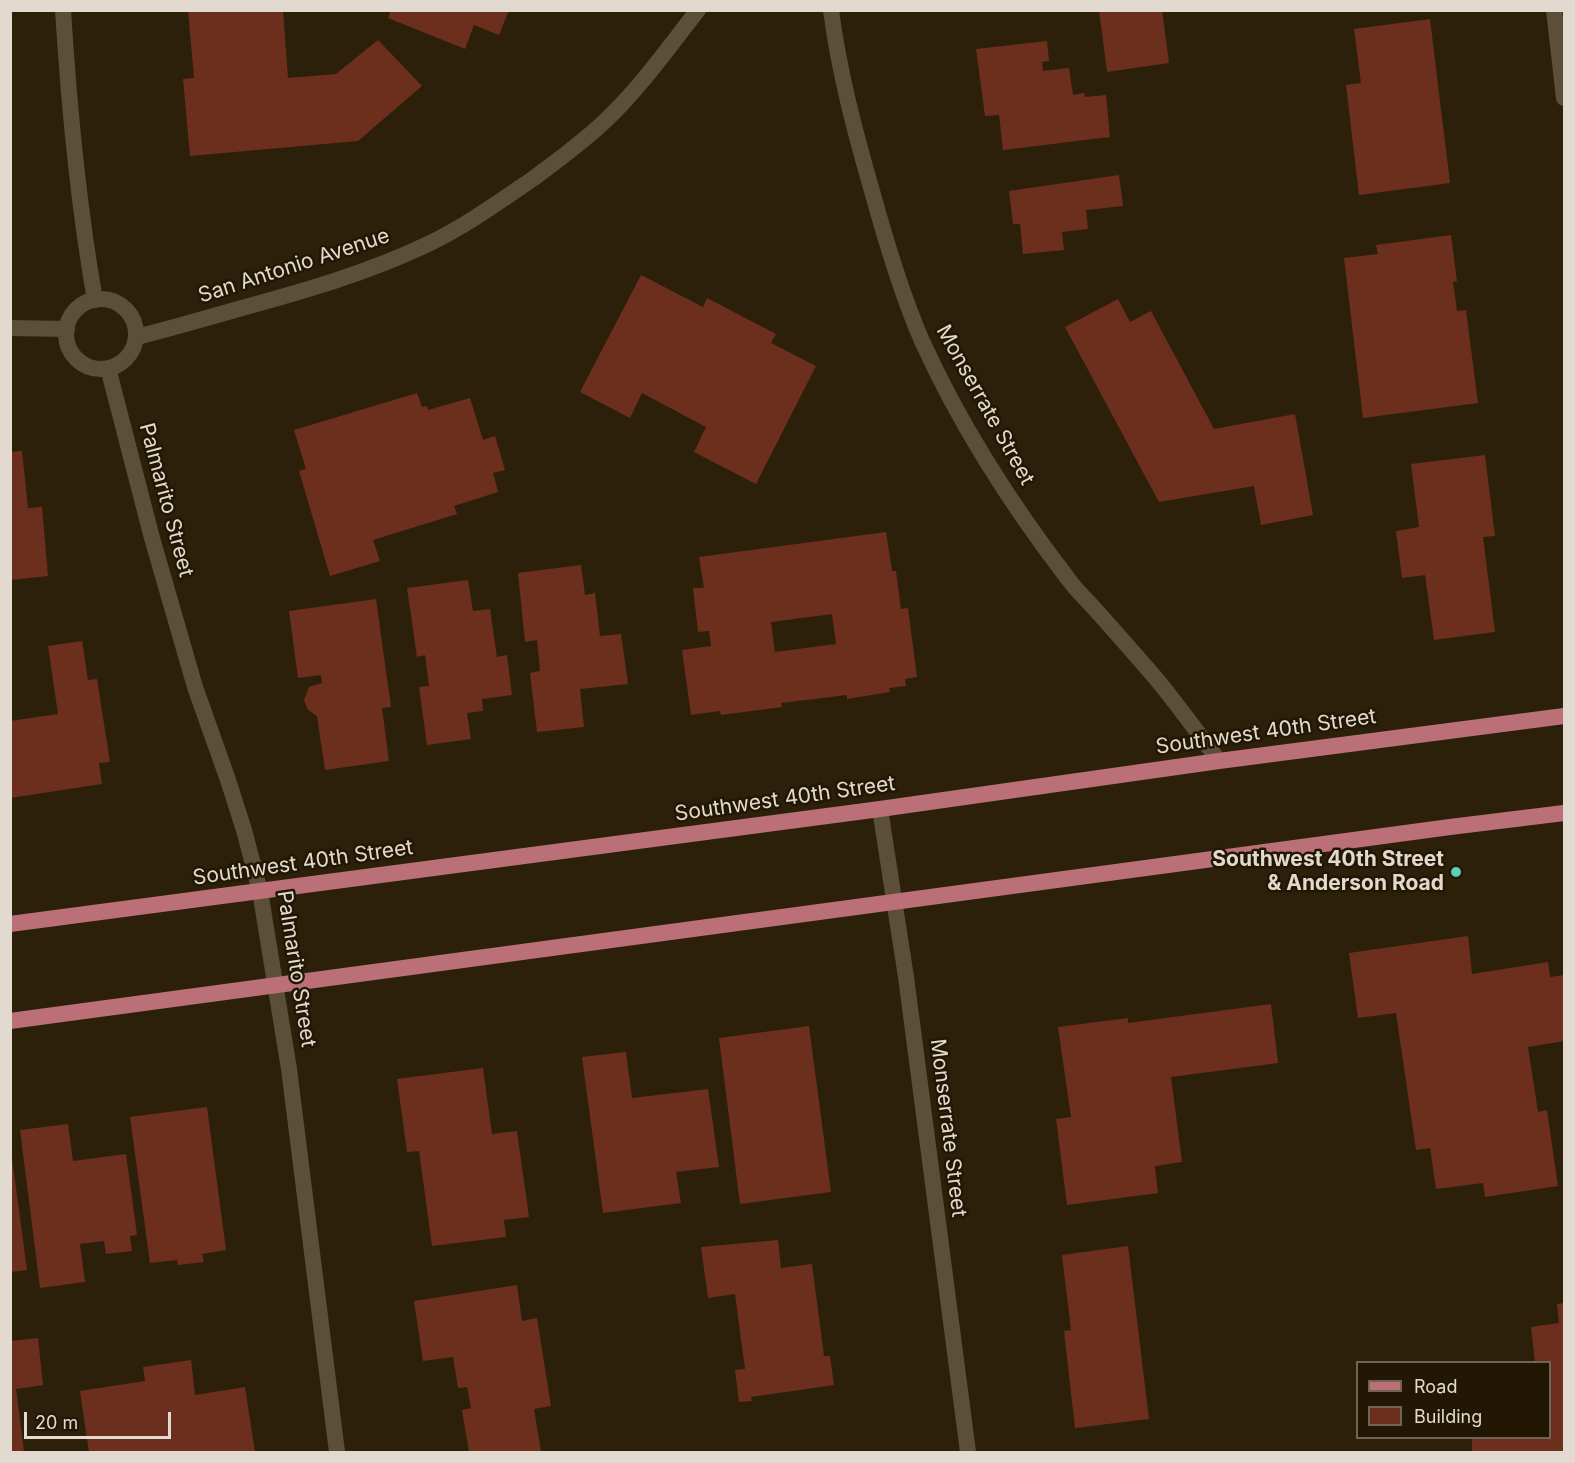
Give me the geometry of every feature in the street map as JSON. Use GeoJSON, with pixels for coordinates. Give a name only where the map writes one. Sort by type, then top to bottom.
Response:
{"type":"FeatureCollection","features":[{"type":"Feature","properties":{"kind":"main road","name":"Southwest 40th Street"},"geometry":{"type":"LineString","coordinates":[[10,924],[880,809],[1219,760],[1564,716]]}},
{"type":"Feature","properties":{"kind":"main road"},"geometry":{"type":"LineString","coordinates":[[10,1021],[1564,813]]}},
{"type":"Feature","properties":{"kind":"street"},"geometry":{"type":"LineString","coordinates":[[63,10],[79,195],[95,300]]}},
{"type":"Feature","properties":{"kind":"street","name":"San Antonio Avenue"},"geometry":{"type":"LineString","coordinates":[[137,337],[338,280],[384,263],[461,226],[501,201],[579,145],[606,121],[631,94],[698,10]]}},
{"type":"Feature","properties":{"kind":"street","name":"Monserrate Street"},"geometry":{"type":"LineString","coordinates":[[831,10],[843,80],[880,221],[900,285],[921,340],[939,376],[983,458],[1041,543],[1070,582],[1155,677],[1219,760]]}},
{"type":"Feature","properties":{"kind":"street"},"geometry":{"type":"LineString","coordinates":[[1554,10],[1564,98]]}},
{"type":"Feature","properties":{"kind":"street"},"geometry":{"type":"LineString","coordinates":[[95,300],[116,302],[132,316],[136,326],[137,337],[131,354],[117,366],[98,369],[86,366],[70,351],[66,340],[69,318],[84,303],[95,300]]}},
{"type":"Feature","properties":{"kind":"street"},"geometry":{"type":"LineString","coordinates":[[10,328],[67,329]]}},
{"type":"Feature","properties":{"kind":"street","name":"Palmarito Street"},"geometry":{"type":"LineString","coordinates":[[108,368],[152,538],[195,687],[244,830],[260,891],[289,1069],[337,1452]]}},
{"type":"Feature","properties":{"kind":"street","name":"Monserrate Street"},"geometry":{"type":"LineString","coordinates":[[880,809],[906,977],[968,1452]]}},
{"type":"Feature","properties":{"kind":"building"},"geometry":{"type":"Polygon","coordinates":[[[188,10],[283,10],[288,78],[336,74],[378,40],[422,86],[358,141],[190,156],[183,79],[194,78],[188,10]]]}},
{"type":"Feature","properties":{"kind":"building"},"geometry":{"type":"Polygon","coordinates":[[[391,10],[509,10],[499,35],[474,25],[465,49],[388,18],[391,10]]]}},
{"type":"Feature","properties":{"kind":"building"},"geometry":{"type":"Polygon","coordinates":[[[1099,10],[1162,10],[1169,63],[1107,72],[1099,10]]]}},
{"type":"Feature","properties":{"kind":"building"},"geometry":{"type":"Polygon","coordinates":[[[1430,19],[1450,183],[1359,195],[1346,85],[1361,83],[1354,29],[1430,19]]]}},
{"type":"Feature","properties":{"kind":"building"},"geometry":{"type":"Polygon","coordinates":[[[1047,41],[1049,61],[1042,62],[1043,71],[1069,68],[1073,95],[1084,93],[1085,97],[1106,95],[1110,137],[1003,150],[999,115],[985,116],[976,49],[1047,41]]]}},
{"type":"Feature","properties":{"kind":"building"},"geometry":{"type":"Polygon","coordinates":[[[1119,175],[1123,206],[1086,210],[1088,229],[1062,232],[1064,250],[1023,254],[1020,224],[1013,224],[1009,191],[1119,175]]]}},
{"type":"Feature","properties":{"kind":"building"},"geometry":{"type":"Polygon","coordinates":[[[1451,235],[1457,281],[1453,282],[1457,311],[1466,310],[1478,403],[1363,418],[1344,258],[1378,254],[1376,245],[1451,235]]]}},
{"type":"Feature","properties":{"kind":"building"},"geometry":{"type":"Polygon","coordinates":[[[641,275],[703,307],[707,298],[776,334],[771,343],[816,366],[756,484],[694,452],[706,427],[642,393],[630,418],[580,392],[641,275]]]}},
{"type":"Feature","properties":{"kind":"building"},"geometry":{"type":"Polygon","coordinates":[[[1118,299],[1130,322],[1151,311],[1214,429],[1295,414],[1313,515],[1261,525],[1254,486],[1159,502],[1065,327],[1118,299]]]}},
{"type":"Feature","properties":{"kind":"building"},"geometry":{"type":"Polygon","coordinates":[[[417,393],[422,407],[427,406],[428,410],[470,398],[483,440],[495,436],[505,470],[493,473],[498,492],[454,506],[457,514],[373,540],[380,561],[330,576],[299,471],[306,469],[294,430],[417,393]]]}},
{"type":"Feature","properties":{"kind":"building"},"geometry":{"type":"Polygon","coordinates":[[[22,451],[28,508],[42,507],[48,576],[10,580],[10,452],[22,451]]]}},
{"type":"Feature","properties":{"kind":"building"},"geometry":{"type":"Polygon","coordinates":[[[1485,455],[1495,536],[1483,537],[1495,632],[1434,640],[1425,575],[1402,578],[1396,531],[1419,527],[1411,464],[1485,455]]]}},
{"type":"Feature","properties":{"kind":"building"},"geometry":{"type":"Polygon","coordinates":[[[886,532],[892,571],[896,571],[901,609],[908,608],[917,677],[905,679],[906,686],[889,688],[890,692],[847,699],[847,695],[781,703],[782,707],[721,715],[720,711],[691,715],[682,650],[711,646],[709,631],[698,632],[693,588],[704,588],[699,557],[886,532]],[[832,614],[771,622],[775,652],[836,644],[832,614]]]}},
{"type":"Feature","properties":{"kind":"building"},"geometry":{"type":"Polygon","coordinates":[[[581,565],[585,595],[595,593],[600,636],[621,634],[628,684],[580,689],[584,727],[537,732],[530,673],[540,671],[537,640],[525,642],[518,573],[581,565]]]}},
{"type":"Feature","properties":{"kind":"building"},"geometry":{"type":"Polygon","coordinates":[[[468,580],[473,611],[490,609],[497,657],[507,655],[512,695],[482,699],[483,711],[467,713],[471,739],[427,745],[419,687],[429,686],[425,655],[417,657],[407,588],[468,580]]]}},
{"type":"Feature","properties":{"kind":"building"},"geometry":{"type":"Polygon","coordinates":[[[376,599],[391,707],[382,708],[389,761],[325,770],[317,716],[308,710],[304,700],[309,687],[322,683],[321,675],[298,678],[289,611],[376,599]]]}},
{"type":"Feature","properties":{"kind":"building"},"geometry":{"type":"Polygon","coordinates":[[[82,641],[88,680],[97,679],[110,762],[99,763],[102,784],[10,798],[10,721],[58,714],[48,646],[82,641]]]}},
{"type":"Feature","properties":{"kind":"building"},"geometry":{"type":"Polygon","coordinates":[[[1468,936],[1472,974],[1548,962],[1550,977],[1564,975],[1564,1041],[1528,1047],[1538,1112],[1547,1110],[1558,1186],[1485,1197],[1483,1183],[1436,1189],[1430,1148],[1416,1150],[1396,1013],[1358,1018],[1349,953],[1468,936]]]}},
{"type":"Feature","properties":{"kind":"building"},"geometry":{"type":"Polygon","coordinates":[[[1271,1004],[1278,1063],[1171,1077],[1182,1162],[1155,1166],[1158,1193],[1067,1205],[1056,1119],[1071,1117],[1058,1027],[1128,1018],[1128,1023],[1271,1004]]]}},
{"type":"Feature","properties":{"kind":"building"},"geometry":{"type":"Polygon","coordinates":[[[809,1026],[831,1192],[740,1204],[719,1038],[809,1026]]]}},
{"type":"Feature","properties":{"kind":"building"},"geometry":{"type":"Polygon","coordinates":[[[626,1052],[632,1098],[708,1089],[719,1167],[676,1172],[681,1203],[603,1213],[582,1057],[626,1052]]]}},
{"type":"Feature","properties":{"kind":"building"},"geometry":{"type":"Polygon","coordinates":[[[483,1068],[492,1134],[517,1131],[529,1217],[504,1220],[506,1237],[432,1246],[419,1151],[407,1152],[397,1079],[483,1068]]]}},
{"type":"Feature","properties":{"kind":"building"},"geometry":{"type":"Polygon","coordinates":[[[207,1107],[226,1250],[202,1254],[204,1262],[178,1265],[177,1260],[150,1263],[130,1117],[207,1107]]]}},
{"type":"Feature","properties":{"kind":"building"},"geometry":{"type":"Polygon","coordinates":[[[68,1124],[73,1161],[126,1154],[137,1235],[130,1236],[132,1251],[106,1254],[104,1241],[80,1244],[85,1282],[40,1288],[20,1130],[68,1124]]]}},
{"type":"Feature","properties":{"kind":"building"},"geometry":{"type":"Polygon","coordinates":[[[10,1158],[12,1158],[27,1270],[10,1272],[10,1158]]]}},
{"type":"Feature","properties":{"kind":"building"},"geometry":{"type":"Polygon","coordinates":[[[778,1240],[781,1268],[812,1264],[824,1356],[830,1356],[834,1385],[751,1397],[752,1401],[739,1402],[735,1370],[745,1369],[735,1294],[708,1298],[701,1247],[778,1240]]]}},
{"type":"Feature","properties":{"kind":"building"},"geometry":{"type":"Polygon","coordinates":[[[1128,1246],[1149,1419],[1075,1428],[1064,1331],[1071,1330],[1062,1255],[1128,1246]]]}},
{"type":"Feature","properties":{"kind":"building"},"geometry":{"type":"Polygon","coordinates":[[[517,1285],[522,1321],[537,1318],[551,1406],[534,1409],[541,1452],[469,1452],[462,1410],[471,1408],[467,1387],[458,1388],[453,1357],[423,1361],[414,1301],[517,1285]]]}},
{"type":"Feature","properties":{"kind":"building"},"geometry":{"type":"Polygon","coordinates":[[[1564,1303],[1564,1452],[1472,1452],[1472,1439],[1551,1439],[1551,1361],[1535,1361],[1531,1327],[1559,1323],[1557,1304],[1564,1303]]]}},
{"type":"Feature","properties":{"kind":"building"},"geometry":{"type":"Polygon","coordinates":[[[38,1338],[43,1385],[16,1389],[24,1452],[10,1452],[10,1341],[38,1338]]]}},
{"type":"Feature","properties":{"kind":"building"},"geometry":{"type":"Polygon","coordinates":[[[191,1360],[195,1395],[245,1387],[255,1452],[89,1452],[80,1391],[145,1381],[143,1367],[191,1360]]]}},
{"type":"Feature","properties":{"kind":"place","name":"Southwest 40th Street & Anderson Road"},"geometry":{"type":"Point","coordinates":[1456,872]}}]}
